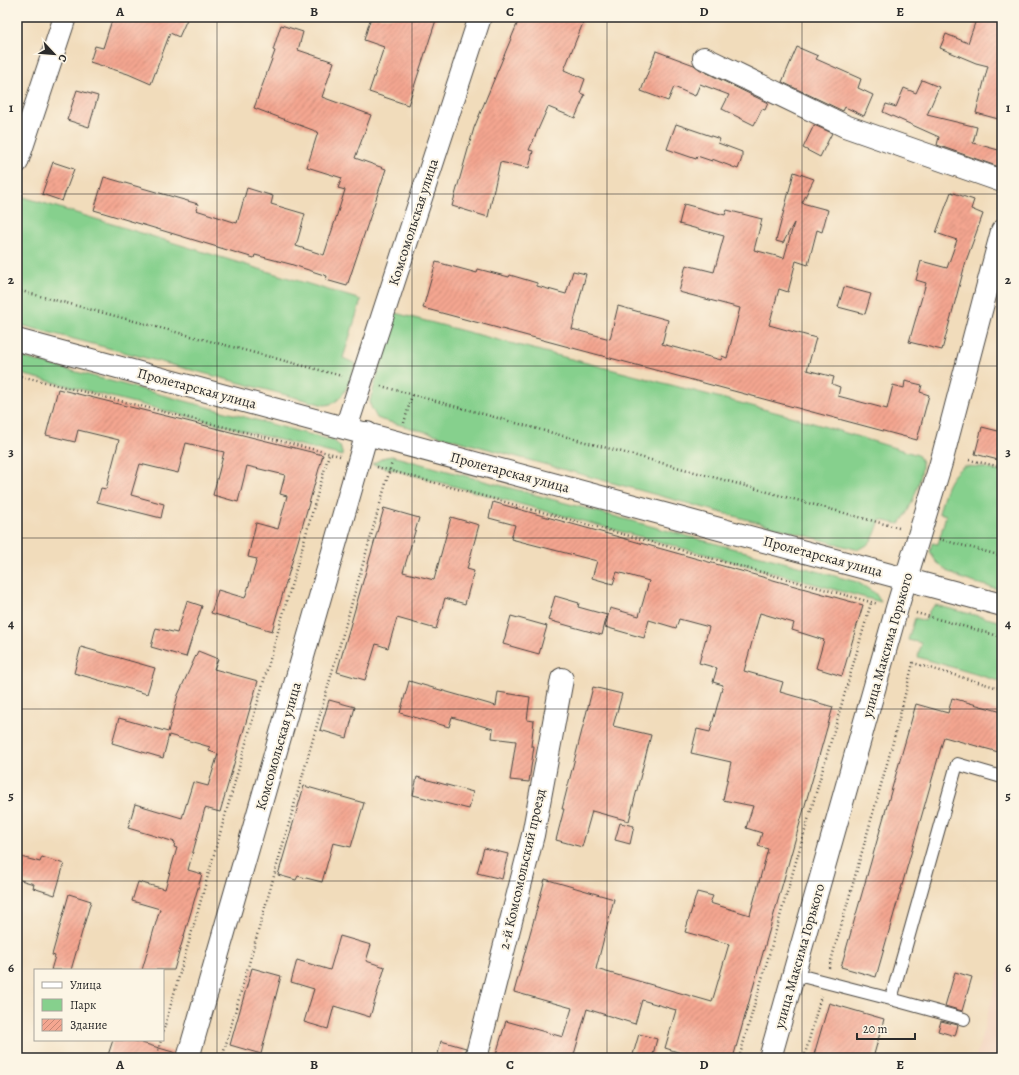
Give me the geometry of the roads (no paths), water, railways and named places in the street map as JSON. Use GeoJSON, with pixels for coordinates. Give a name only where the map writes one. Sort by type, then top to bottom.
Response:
{"type":"FeatureCollection","features":[{"type":"Feature","properties":{"kind":"street"},"geometry":{"type":"LineString","coordinates":[[17,162],[65,17]]}},
{"type":"Feature","properties":{"kind":"street","name":"Комсомольская улица"},"geometry":{"type":"LineString","coordinates":[[346,428],[480,17]]}},
{"type":"Feature","properties":{"kind":"street"},"geometry":{"type":"LineString","coordinates":[[704,58],[844,126],[1002,181]]}},
{"type":"Feature","properties":{"kind":"street","name":"улица Максима Горького"},"geometry":{"type":"LineString","coordinates":[[770,1058],[897,608],[941,463],[1002,231]]}},
{"type":"Feature","properties":{"kind":"street","name":"Пролетарская улица"},"geometry":{"type":"LineString","coordinates":[[17,340],[1002,605]]}},
{"type":"Feature","properties":{"kind":"street","name":"Комсомольская улица"},"geometry":{"type":"LineString","coordinates":[[188,1058],[367,434]]}},
{"type":"Feature","properties":{"kind":"street","name":"2-й Комсомольский проезд"},"geometry":{"type":"LineString","coordinates":[[476,1058],[533,835],[562,678]]}},
{"type":"Feature","properties":{"kind":"lane"},"geometry":{"type":"LineString","coordinates":[[891,998],[957,764],[1002,777]]}},
{"type":"Feature","properties":{"kind":"lane"},"geometry":{"type":"LineString","coordinates":[[794,974],[891,998],[964,1019]]}}]}
